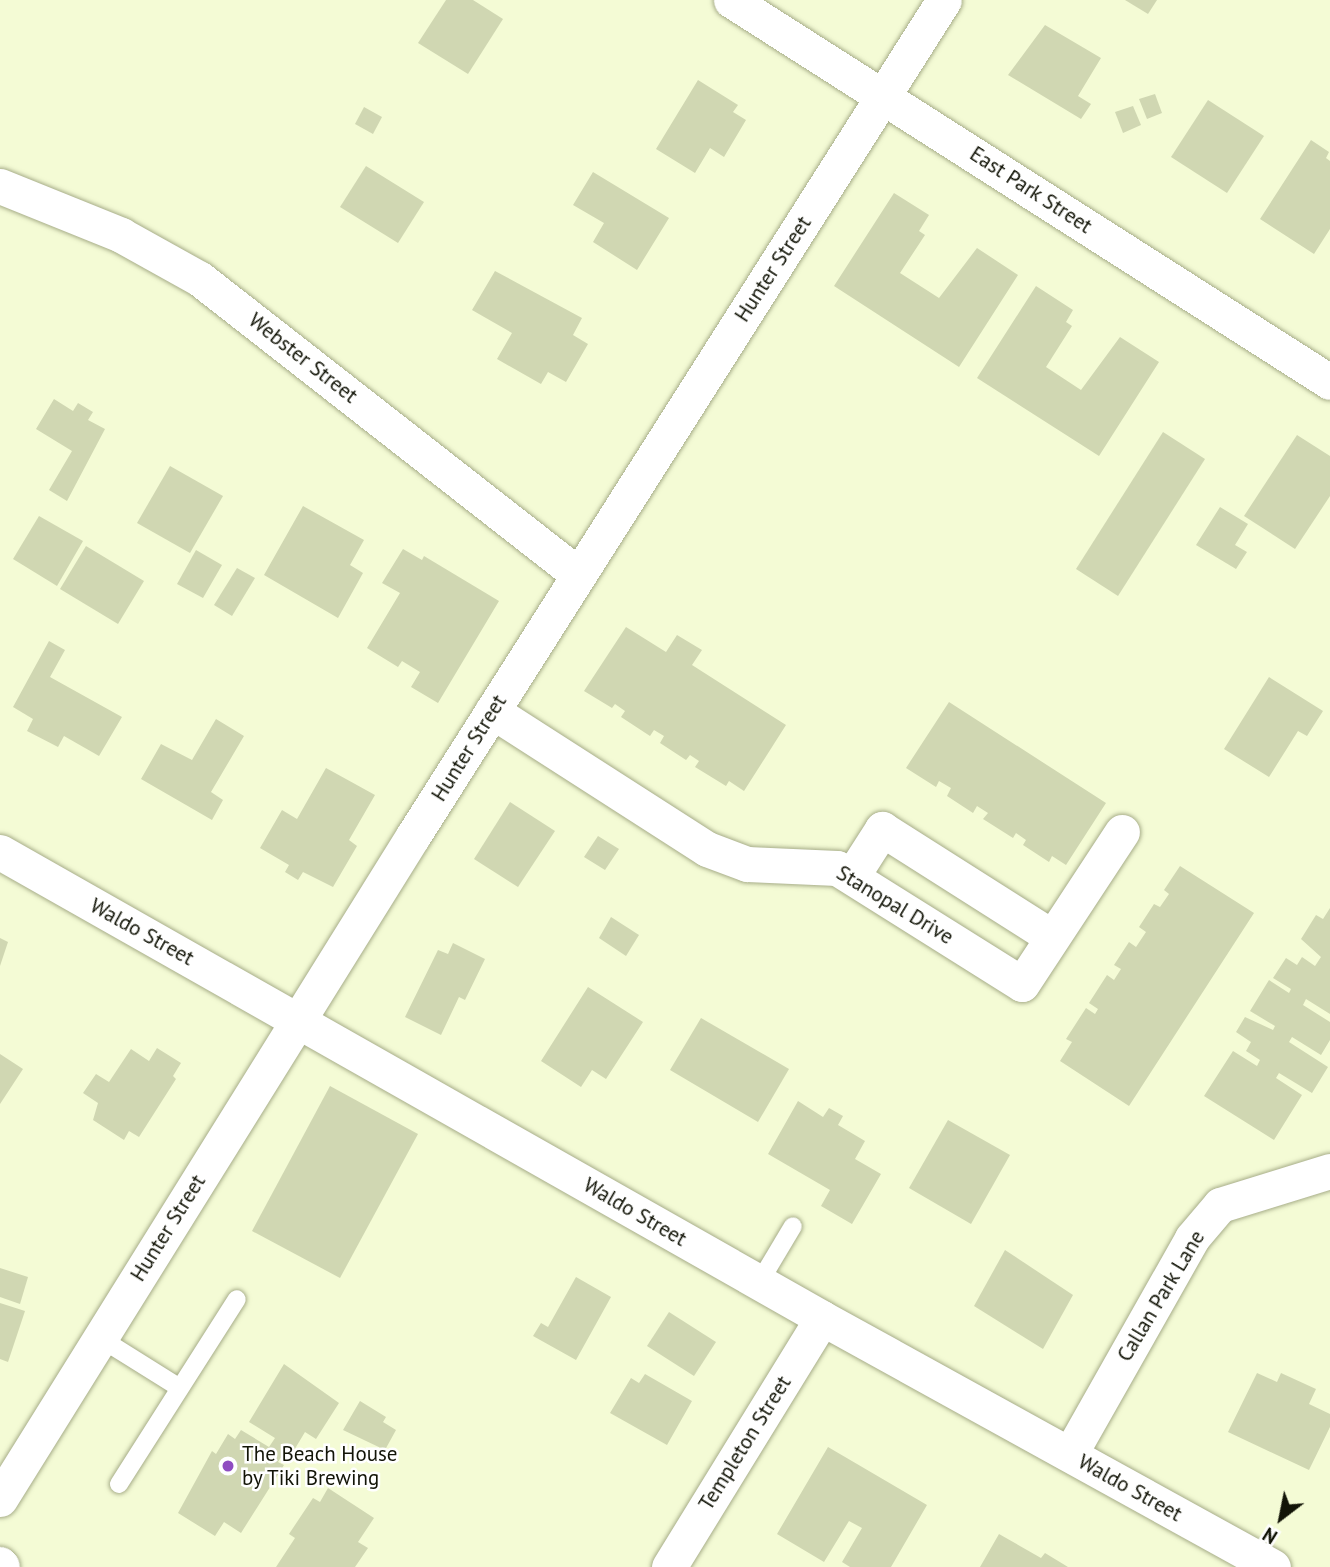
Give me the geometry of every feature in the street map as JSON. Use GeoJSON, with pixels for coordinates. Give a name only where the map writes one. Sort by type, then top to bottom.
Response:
{"type":"FeatureCollection","features":[{"type":"Feature","properties":{"kind":"street","name":"East Park Street"},"geometry":{"type":"LineString","coordinates":[[730,0],[885,95],[1330,382]]}},
{"type":"Feature","properties":{"kind":"street","name":"Hunter Street"},"geometry":{"type":"LineString","coordinates":[[0,1499],[578,574],[944,0]]}},
{"type":"Feature","properties":{"kind":"street","name":"Webster Street"},"geometry":{"type":"LineString","coordinates":[[0,186],[121,235],[200,279],[578,574]]}},
{"type":"Feature","properties":{"kind":"street","name":"Stanopal Drive"},"geometry":{"type":"LineString","coordinates":[[492,711],[721,856],[747,863],[820,864],[852,876],[1022,984],[1122,832]]}},
{"type":"Feature","properties":{"kind":"street"},"geometry":{"type":"LineString","coordinates":[[852,876],[882,829],[1052,937]]}},
{"type":"Feature","properties":{"kind":"street","name":"Waldo Street"},"geometry":{"type":"LineString","coordinates":[[0,852],[759,1283],[1273,1567]]}},
{"type":"Feature","properties":{"kind":"street","name":"Callan Park Lane"},"geometry":{"type":"LineString","coordinates":[[1070,1454],[1192,1238],[1220,1205],[1330,1171]]}},
{"type":"Feature","properties":{"kind":"street","name":"Templeton Street"},"geometry":{"type":"LineString","coordinates":[[669,1567],[822,1318]]}},
{"type":"Feature","properties":{"kind":"lane"},"geometry":{"type":"LineString","coordinates":[[759,1283],[793,1226]]}},
{"type":"Feature","properties":{"kind":"lane"},"geometry":{"type":"LineString","coordinates":[[119,1484],[237,1298]]}},
{"type":"Feature","properties":{"kind":"lane"},"geometry":{"type":"LineString","coordinates":[[100,1338],[180,1388]]}},
{"type":"Feature","properties":{"kind":"building"},"geometry":{"type":"Polygon","coordinates":[[[446,0],[473,0],[503,19],[468,74],[418,43],[446,0]]]}},
{"type":"Feature","properties":{"kind":"building"},"geometry":{"type":"Polygon","coordinates":[[[1125,0],[1157,0],[1148,14],[1125,0]]]}},
{"type":"Feature","properties":{"kind":"building"},"geometry":{"type":"Polygon","coordinates":[[[1045,25],[1101,58],[1078,96],[1091,104],[1081,119],[1008,75],[1045,25]]]}},
{"type":"Feature","properties":{"kind":"building"},"geometry":{"type":"Polygon","coordinates":[[[698,80],[738,105],[733,112],[746,120],[724,157],[710,148],[695,173],[656,149],[698,80]]]}},
{"type":"Feature","properties":{"kind":"building"},"geometry":{"type":"Polygon","coordinates":[[[1155,94],[1162,113],[1147,119],[1139,99],[1155,94]]]}},
{"type":"Feature","properties":{"kind":"building"},"geometry":{"type":"Polygon","coordinates":[[[1208,100],[1264,136],[1227,193],[1171,157],[1208,100]]]}},
{"type":"Feature","properties":{"kind":"building"},"geometry":{"type":"Polygon","coordinates":[[[1133,106],[1141,125],[1123,133],[1115,112],[1133,106]]]}},
{"type":"Feature","properties":{"kind":"building"},"geometry":{"type":"Polygon","coordinates":[[[364,107],[382,117],[373,134],[355,124],[364,107]]]}},
{"type":"Feature","properties":{"kind":"building"},"geometry":{"type":"Polygon","coordinates":[[[1311,140],[1329,152],[1326,158],[1330,161],[1330,229],[1314,254],[1260,219],[1311,140]]]}},
{"type":"Feature","properties":{"kind":"building"},"geometry":{"type":"Polygon","coordinates":[[[366,166],[424,202],[398,243],[340,207],[366,166]]]}},
{"type":"Feature","properties":{"kind":"building"},"geometry":{"type":"Polygon","coordinates":[[[593,172],[669,218],[637,270],[593,242],[604,223],[573,205],[593,172]]]}},
{"type":"Feature","properties":{"kind":"building"},"geometry":{"type":"Polygon","coordinates":[[[894,193],[929,215],[919,231],[925,235],[900,273],[939,298],[977,248],[1018,275],[959,367],[834,286],[894,193]]]}},
{"type":"Feature","properties":{"kind":"building"},"geometry":{"type":"Polygon","coordinates":[[[495,271],[582,318],[573,335],[588,344],[566,382],[548,372],[541,384],[497,359],[512,333],[472,310],[495,271]]]}},
{"type":"Feature","properties":{"kind":"building"},"geometry":{"type":"Polygon","coordinates":[[[1036,286],[1073,310],[1066,322],[1072,326],[1046,367],[1081,390],[1120,337],[1159,362],[1099,456],[977,378],[1036,286]]]}},
{"type":"Feature","properties":{"kind":"building"},"geometry":{"type":"Polygon","coordinates":[[[54,399],[73,411],[78,403],[93,412],[88,420],[105,429],[67,501],[49,490],[72,451],[36,429],[54,399]]]}},
{"type":"Feature","properties":{"kind":"building"},"geometry":{"type":"Polygon","coordinates":[[[1163,432],[1205,459],[1118,596],[1076,569],[1163,432]]]}},
{"type":"Feature","properties":{"kind":"building"},"geometry":{"type":"Polygon","coordinates":[[[1297,435],[1330,456],[1330,496],[1295,549],[1244,516],[1297,435]]]}},
{"type":"Feature","properties":{"kind":"building"},"geometry":{"type":"Polygon","coordinates":[[[170,466],[223,496],[190,553],[137,523],[170,466]]]}},
{"type":"Feature","properties":{"kind":"building"},"geometry":{"type":"Polygon","coordinates":[[[303,506],[364,540],[350,565],[363,573],[338,618],[264,575],[303,506]]]}},
{"type":"Feature","properties":{"kind":"building"},"geometry":{"type":"Polygon","coordinates":[[[1220,507],[1248,524],[1235,545],[1247,552],[1236,569],[1196,545],[1220,507]]]}},
{"type":"Feature","properties":{"kind":"building"},"geometry":{"type":"Polygon","coordinates":[[[39,516],[83,541],[57,586],[13,559],[39,516]]]}},
{"type":"Feature","properties":{"kind":"building"},"geometry":{"type":"Polygon","coordinates":[[[86,546],[144,581],[118,624],[60,589],[86,546]]]}},
{"type":"Feature","properties":{"kind":"building"},"geometry":{"type":"Polygon","coordinates":[[[403,549],[422,560],[424,556],[499,601],[438,703],[411,687],[420,672],[402,661],[398,667],[367,648],[400,593],[382,583],[403,549]]]}},
{"type":"Feature","properties":{"kind":"building"},"geometry":{"type":"Polygon","coordinates":[[[196,550],[222,565],[203,598],[177,584],[196,550]]]}},
{"type":"Feature","properties":{"kind":"building"},"geometry":{"type":"Polygon","coordinates":[[[237,568],[255,578],[232,616],[214,605],[237,568]]]}},
{"type":"Feature","properties":{"kind":"building"},"geometry":{"type":"Polygon","coordinates":[[[626,627],[666,652],[677,635],[702,650],[692,665],[786,725],[744,791],[729,781],[726,786],[695,767],[699,761],[690,755],[686,760],[660,743],[664,736],[654,730],[650,736],[621,717],[625,711],[615,704],[612,708],[584,691],[626,627]]]}},
{"type":"Feature","properties":{"kind":"building"},"geometry":{"type":"Polygon","coordinates":[[[49,641],[65,650],[50,677],[122,717],[99,756],[64,736],[58,747],[27,731],[33,719],[13,707],[49,641]]]}},
{"type":"Feature","properties":{"kind":"building"},"geometry":{"type":"Polygon","coordinates":[[[1269,677],[1323,711],[1307,736],[1298,731],[1269,777],[1224,749],[1269,677]]]}},
{"type":"Feature","properties":{"kind":"building"},"geometry":{"type":"Polygon","coordinates":[[[949,702],[1106,803],[1066,865],[1052,856],[1049,862],[1023,845],[1026,840],[1016,833],[1013,838],[983,819],[988,813],[977,806],[973,813],[947,796],[951,788],[939,781],[936,787],[906,768],[949,702]]]}},
{"type":"Feature","properties":{"kind":"building"},"geometry":{"type":"Polygon","coordinates":[[[216,719],[244,736],[211,792],[223,800],[212,820],[141,779],[161,744],[192,760],[216,719]]]}},
{"type":"Feature","properties":{"kind":"building"},"geometry":{"type":"Polygon","coordinates":[[[326,768],[375,795],[349,840],[357,846],[333,887],[303,872],[298,880],[285,872],[289,865],[260,848],[282,810],[297,819],[326,768]]]}},
{"type":"Feature","properties":{"kind":"building"},"geometry":{"type":"Polygon","coordinates":[[[510,802],[555,831],[518,887],[474,859],[510,802]]]}},
{"type":"Feature","properties":{"kind":"building"},"geometry":{"type":"Polygon","coordinates":[[[598,836],[619,849],[605,870],[584,857],[598,836]]]}},
{"type":"Feature","properties":{"kind":"building"},"geometry":{"type":"Polygon","coordinates":[[[1180,866],[1254,913],[1129,1106],[1060,1061],[1072,1042],[1066,1039],[1086,1008],[1095,1014],[1098,1009],[1089,1003],[1107,975],[1114,980],[1121,969],[1114,965],[1129,942],[1136,947],[1146,932],[1139,927],[1154,904],[1160,907],[1169,894],[1164,890],[1180,866]]]}},
{"type":"Feature","properties":{"kind":"building"},"geometry":{"type":"Polygon","coordinates":[[[1330,908],[1330,1014],[1306,999],[1303,1005],[1330,1022],[1330,1040],[1321,1055],[1292,1037],[1289,1042],[1328,1067],[1312,1093],[1279,1073],[1276,1078],[1302,1095],[1274,1140],[1204,1096],[1233,1051],[1257,1066],[1260,1060],[1246,1051],[1251,1042],[1236,1032],[1245,1017],[1273,1030],[1275,1026],[1250,1011],[1269,980],[1289,993],[1291,989],[1273,978],[1286,958],[1297,965],[1302,957],[1315,966],[1321,957],[1301,939],[1316,915],[1323,919],[1330,908]]]}},
{"type":"Feature","properties":{"kind":"building"},"geometry":{"type":"Polygon","coordinates":[[[611,917],[639,935],[626,956],[599,938],[611,917]]]}},
{"type":"Feature","properties":{"kind":"building"},"geometry":{"type":"Polygon","coordinates":[[[0,938],[8,942],[0,966],[0,938]]]}},
{"type":"Feature","properties":{"kind":"building"},"geometry":{"type":"Polygon","coordinates":[[[453,943],[485,959],[465,1000],[459,997],[441,1035],[405,1017],[438,950],[448,954],[453,943]]]}},
{"type":"Feature","properties":{"kind":"building"},"geometry":{"type":"Polygon","coordinates":[[[588,987],[643,1022],[606,1079],[592,1070],[581,1087],[541,1061],[588,987]]]}},
{"type":"Feature","properties":{"kind":"building"},"geometry":{"type":"Polygon","coordinates":[[[701,1018],[789,1069],[758,1122],[670,1070],[701,1018]]]}},
{"type":"Feature","properties":{"kind":"building"},"geometry":{"type":"Polygon","coordinates":[[[157,1048],[181,1063],[173,1076],[176,1079],[139,1137],[129,1131],[124,1140],[93,1120],[98,1103],[83,1093],[96,1074],[109,1082],[131,1049],[149,1061],[157,1048]]]}},
{"type":"Feature","properties":{"kind":"building"},"geometry":{"type":"Polygon","coordinates":[[[0,1054],[23,1069],[0,1104],[0,1054]]]}},
{"type":"Feature","properties":{"kind":"building"},"geometry":{"type":"Polygon","coordinates":[[[330,1086],[418,1134],[340,1278],[252,1231],[330,1086]]]}},
{"type":"Feature","properties":{"kind":"building"},"geometry":{"type":"Polygon","coordinates":[[[798,1101],[823,1117],[829,1108],[843,1116],[838,1125],[865,1141],[855,1159],[881,1174],[852,1224],[821,1206],[830,1190],[768,1154],[798,1101]]]}},
{"type":"Feature","properties":{"kind":"building"},"geometry":{"type":"Polygon","coordinates":[[[948,1120],[1010,1155],[971,1224],[909,1188],[948,1120]]]}},
{"type":"Feature","properties":{"kind":"building"},"geometry":{"type":"Polygon","coordinates":[[[1005,1250],[1073,1295],[1043,1349],[974,1306],[1005,1250]]]}},
{"type":"Feature","properties":{"kind":"building"},"geometry":{"type":"Polygon","coordinates":[[[0,1268],[28,1277],[20,1304],[0,1297],[0,1268]]]}},
{"type":"Feature","properties":{"kind":"building"},"geometry":{"type":"Polygon","coordinates":[[[576,1277],[611,1297],[576,1360],[533,1336],[541,1323],[548,1327],[576,1277]]]}},
{"type":"Feature","properties":{"kind":"building"},"geometry":{"type":"Polygon","coordinates":[[[0,1303],[25,1311],[8,1362],[0,1359],[0,1303]]]}},
{"type":"Feature","properties":{"kind":"building"},"geometry":{"type":"Polygon","coordinates":[[[669,1312],[716,1342],[694,1376],[647,1346],[669,1312]]]}},
{"type":"Feature","properties":{"kind":"building"},"geometry":{"type":"Polygon","coordinates":[[[284,1364],[339,1403],[316,1439],[305,1432],[293,1452],[287,1448],[278,1462],[284,1465],[241,1533],[224,1522],[215,1536],[178,1513],[212,1451],[216,1454],[228,1434],[235,1439],[241,1430],[269,1447],[275,1438],[249,1422],[284,1364]]]}},
{"type":"Feature","properties":{"kind":"building"},"geometry":{"type":"Polygon","coordinates":[[[1257,1373],[1277,1382],[1281,1373],[1316,1389],[1309,1404],[1330,1414],[1330,1427],[1309,1470],[1228,1432],[1257,1373]]]}},
{"type":"Feature","properties":{"kind":"building"},"geometry":{"type":"Polygon","coordinates":[[[645,1374],[692,1401],[667,1445],[610,1413],[631,1378],[639,1383],[645,1374]]]}},
{"type":"Feature","properties":{"kind":"building"},"geometry":{"type":"Polygon","coordinates":[[[360,1401],[386,1417],[383,1422],[396,1430],[385,1450],[343,1430],[360,1401]]]}},
{"type":"Feature","properties":{"kind":"building"},"geometry":{"type":"Polygon","coordinates":[[[828,1447],[927,1505],[891,1567],[850,1567],[842,1562],[862,1528],[849,1521],[824,1562],[777,1534],[828,1447]]]}},
{"type":"Feature","properties":{"kind":"building"},"geometry":{"type":"Polygon","coordinates":[[[328,1488],[374,1518],[358,1542],[368,1548],[355,1567],[276,1567],[295,1538],[289,1534],[313,1498],[320,1502],[328,1488]]]}},
{"type":"Feature","properties":{"kind":"building"},"geometry":{"type":"Polygon","coordinates":[[[999,1534],[1041,1558],[1045,1553],[1068,1567],[980,1567],[999,1534]]]}},
{"type":"Feature","properties":{"kind":"place","name":"The Beach House by Tiki Brewing"},"geometry":{"type":"Point","coordinates":[228,1466]}}]}
